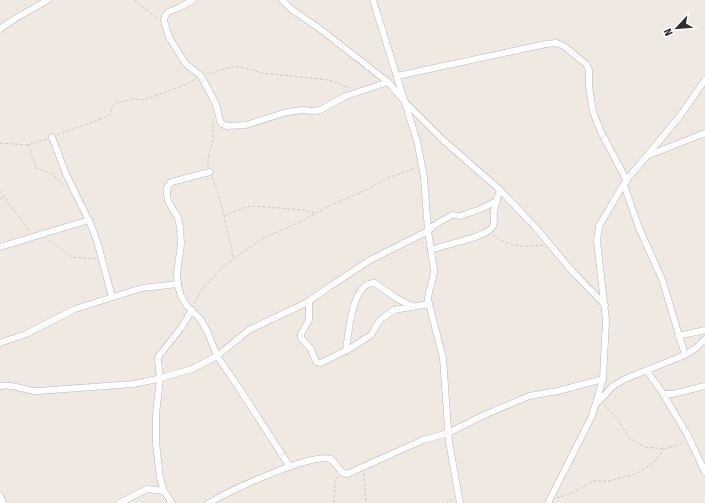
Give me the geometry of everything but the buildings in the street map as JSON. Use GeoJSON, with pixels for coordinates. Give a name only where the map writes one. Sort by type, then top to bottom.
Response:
{"type":"FeatureCollection","features":[{"type":"Feature","properties":{"kind":"street"},"geometry":{"type":"LineString","coordinates":[[0,29],[48,0]]}},
{"type":"Feature","properties":{"kind":"street"},"geometry":{"type":"LineString","coordinates":[[193,0],[168,12],[164,19],[165,25],[169,37],[185,63],[201,76],[216,104],[220,121],[227,126],[246,125],[287,112],[320,110],[346,96],[388,82]]}},
{"type":"Feature","properties":{"kind":"street"},"geometry":{"type":"LineString","coordinates":[[282,0],[291,9],[320,29],[388,82],[405,102],[443,140],[500,190],[572,271],[605,305]]}},
{"type":"Feature","properties":{"kind":"street"},"geometry":{"type":"LineString","coordinates":[[373,0],[417,140],[422,166],[434,276],[428,296],[443,358],[448,433],[459,500]]}},
{"type":"Feature","properties":{"kind":"street"},"geometry":{"type":"LineString","coordinates":[[397,76],[546,44],[560,44],[580,58],[588,70],[593,112],[625,183],[639,228],[662,279],[685,355]]}},
{"type":"Feature","properties":{"kind":"street"},"geometry":{"type":"LineString","coordinates":[[548,502],[592,416],[598,402],[603,379],[606,334],[605,305],[598,234],[599,226],[625,183],[680,116],[705,80]]}},
{"type":"Feature","properties":{"kind":"street"},"geometry":{"type":"LineString","coordinates":[[648,155],[705,133]]}},
{"type":"Feature","properties":{"kind":"street"},"geometry":{"type":"LineString","coordinates":[[52,137],[66,174],[89,220],[112,297]]}},
{"type":"Feature","properties":{"kind":"street"},"geometry":{"type":"LineString","coordinates":[[210,172],[171,182],[168,188],[167,198],[178,218],[180,227],[181,244],[177,273],[178,284],[184,302],[201,320],[208,333],[216,356],[237,385],[290,467]]}},
{"type":"Feature","properties":{"kind":"street"},"geometry":{"type":"LineString","coordinates":[[431,250],[488,232],[493,227],[494,212],[500,190]]}},
{"type":"Feature","properties":{"kind":"street"},"geometry":{"type":"LineString","coordinates":[[0,386],[14,385],[25,390],[38,391],[134,384],[160,379],[192,369],[216,356],[249,330],[309,301],[377,256],[428,231],[436,224],[452,215],[460,216],[497,201]]}},
{"type":"Feature","properties":{"kind":"street"},"geometry":{"type":"LineString","coordinates":[[0,247],[32,236],[89,220]]}},
{"type":"Feature","properties":{"kind":"street"},"geometry":{"type":"LineString","coordinates":[[346,351],[349,327],[355,300],[358,294],[369,283],[375,283],[383,290],[412,306]]}},
{"type":"Feature","properties":{"kind":"street"},"geometry":{"type":"LineString","coordinates":[[0,343],[26,334],[75,309],[142,288],[178,284]]}},
{"type":"Feature","properties":{"kind":"street"},"geometry":{"type":"LineString","coordinates":[[309,301],[309,320],[300,336],[311,349],[316,362],[320,363],[346,351],[371,335],[380,320],[394,310],[429,304]]}},
{"type":"Feature","properties":{"kind":"street"},"geometry":{"type":"LineString","coordinates":[[172,503],[164,491],[160,478],[155,433],[160,379],[158,357],[181,328],[192,310]]}},
{"type":"Feature","properties":{"kind":"street"},"geometry":{"type":"LineString","coordinates":[[678,336],[705,330]]}},
{"type":"Feature","properties":{"kind":"street"},"geometry":{"type":"LineString","coordinates":[[598,402],[613,386],[625,379],[685,355],[696,348],[705,339]]}},
{"type":"Feature","properties":{"kind":"street"},"geometry":{"type":"LineString","coordinates":[[647,371],[664,394],[705,472]]}},
{"type":"Feature","properties":{"kind":"street"},"geometry":{"type":"LineString","coordinates":[[209,503],[290,467],[319,458],[327,458],[333,461],[341,471],[347,474],[422,440],[448,433],[482,416],[529,396],[558,391],[603,379]]}},
{"type":"Feature","properties":{"kind":"street"},"geometry":{"type":"LineString","coordinates":[[664,394],[673,394],[705,386]]}},
{"type":"Feature","properties":{"kind":"street"},"geometry":{"type":"LineString","coordinates":[[120,503],[147,489],[164,491]]}},
{"type":"Feature","properties":{"kind":"street"},"geometry":{"type":"LineString","coordinates":[[0,495],[3,503]]}},
{"type":"Feature","properties":{"kind":"path"},"geometry":{"type":"LineString","coordinates":[[134,0],[165,25]]}},
{"type":"Feature","properties":{"kind":"path"},"geometry":{"type":"LineString","coordinates":[[0,143],[17,145],[28,144],[52,137],[106,117],[110,114],[112,107],[116,104],[132,99],[144,100],[186,84],[201,76],[231,67],[242,67],[262,73],[330,80],[360,91]]}},
{"type":"Feature","properties":{"kind":"path"},"geometry":{"type":"LineString","coordinates":[[213,116],[213,139],[208,164],[219,196],[234,260]]}},
{"type":"Feature","properties":{"kind":"path"},"geometry":{"type":"LineString","coordinates":[[28,144],[33,163],[36,168],[52,174],[68,190]]}},
{"type":"Feature","properties":{"kind":"path"},"geometry":{"type":"LineString","coordinates":[[192,310],[202,289],[225,265],[262,239],[304,220],[388,178],[422,166]]}},
{"type":"Feature","properties":{"kind":"path"},"geometry":{"type":"LineString","coordinates":[[0,191],[32,236]]}},
{"type":"Feature","properties":{"kind":"path"},"geometry":{"type":"LineString","coordinates":[[0,199],[5,197]]}},
{"type":"Feature","properties":{"kind":"path"},"geometry":{"type":"LineString","coordinates":[[224,216],[243,208],[253,206],[303,210],[317,213]]}},
{"type":"Feature","properties":{"kind":"path"},"geometry":{"type":"LineString","coordinates":[[488,232],[505,243],[514,246],[523,247],[549,244]]}},
{"type":"Feature","properties":{"kind":"path"},"geometry":{"type":"LineString","coordinates":[[41,234],[71,257],[102,260]]}},
{"type":"Feature","properties":{"kind":"path"},"geometry":{"type":"LineString","coordinates":[[598,402],[617,418],[629,438],[646,447],[664,449],[683,443],[692,445]]}},
{"type":"Feature","properties":{"kind":"path"},"geometry":{"type":"LineString","coordinates":[[548,502],[574,492],[594,481],[609,481],[644,470],[654,462],[664,449]]}},
{"type":"Feature","properties":{"kind":"path"},"geometry":{"type":"LineString","coordinates":[[364,466],[366,503]]}},
{"type":"Feature","properties":{"kind":"path"},"geometry":{"type":"LineString","coordinates":[[334,503],[335,482],[341,471]]}},
{"type":"Feature","properties":{"kind":"path"},"geometry":{"type":"LineString","coordinates":[[444,503],[459,500]]}}]}
